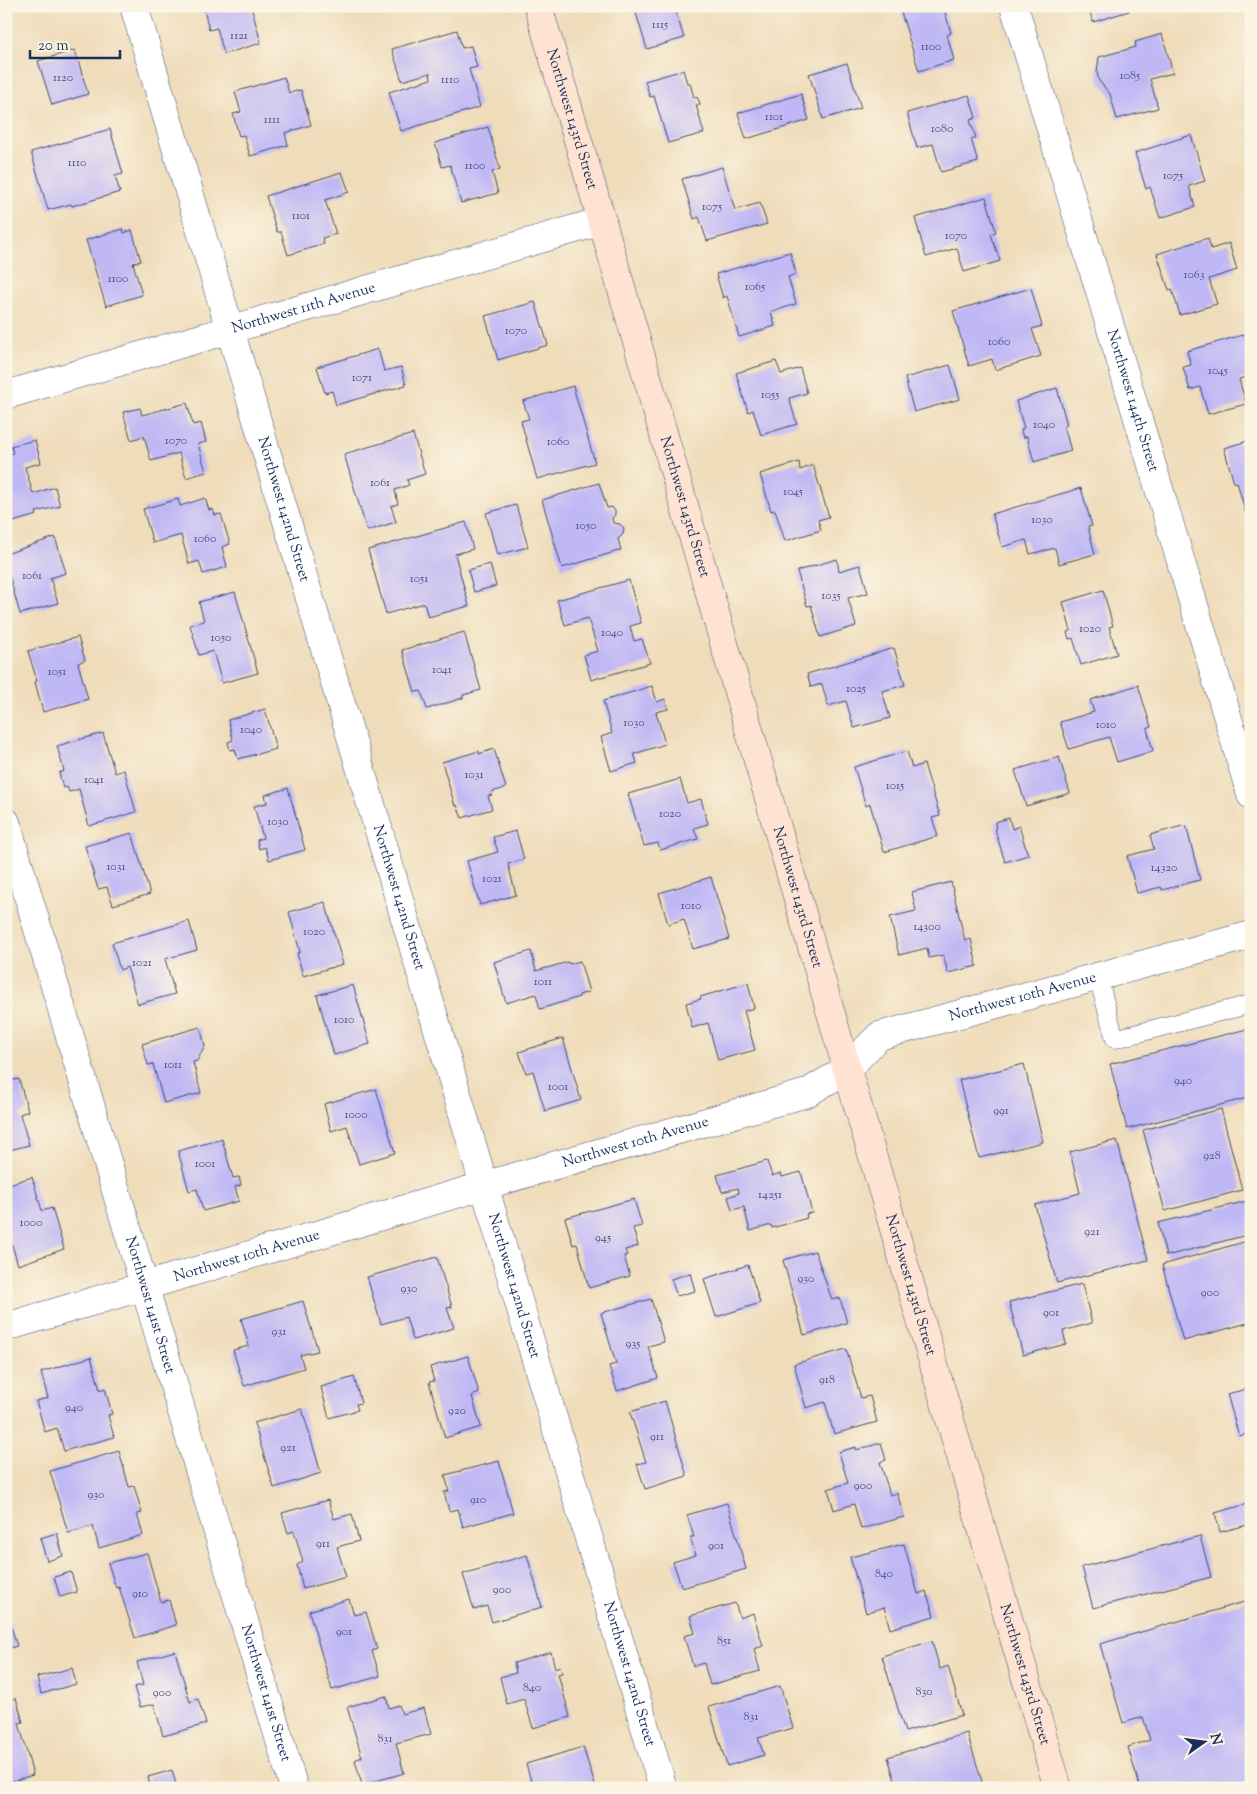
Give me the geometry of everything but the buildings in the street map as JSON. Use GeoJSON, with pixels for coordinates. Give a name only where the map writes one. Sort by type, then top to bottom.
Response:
{"type":"FeatureCollection","features":[{"type":"Feature","properties":{"kind":"street","name":"Northwest 142nd Street"},"geometry":{"type":"LineString","coordinates":[[134,6],[663,1788]]}},
{"type":"Feature","properties":{"kind":"street","name":"Northwest 143rd Street"},"geometry":{"type":"LineString","coordinates":[[538,6],[1058,1788]]}},
{"type":"Feature","properties":{"kind":"street","name":"Northwest 144th Street"},"geometry":{"type":"LineString","coordinates":[[1014,6],[1251,795]]}},
{"type":"Feature","properties":{"kind":"street","name":"Northwest 11th Avenue"},"geometry":{"type":"LineString","coordinates":[[6,395],[602,221]]}},
{"type":"Feature","properties":{"kind":"street","name":"Northwest 141st Street"},"geometry":{"type":"LineString","coordinates":[[6,822],[294,1788]]}},
{"type":"Feature","properties":{"kind":"street","name":"Northwest 10th Avenue"},"geometry":{"type":"LineString","coordinates":[[6,1327],[483,1186],[807,1093],[847,1069],[879,1036],[1251,936]]}},
{"type":"Feature","properties":{"kind":"lane"},"geometry":{"type":"LineString","coordinates":[[1098,977],[1115,1039],[1251,1004]]}}]}
